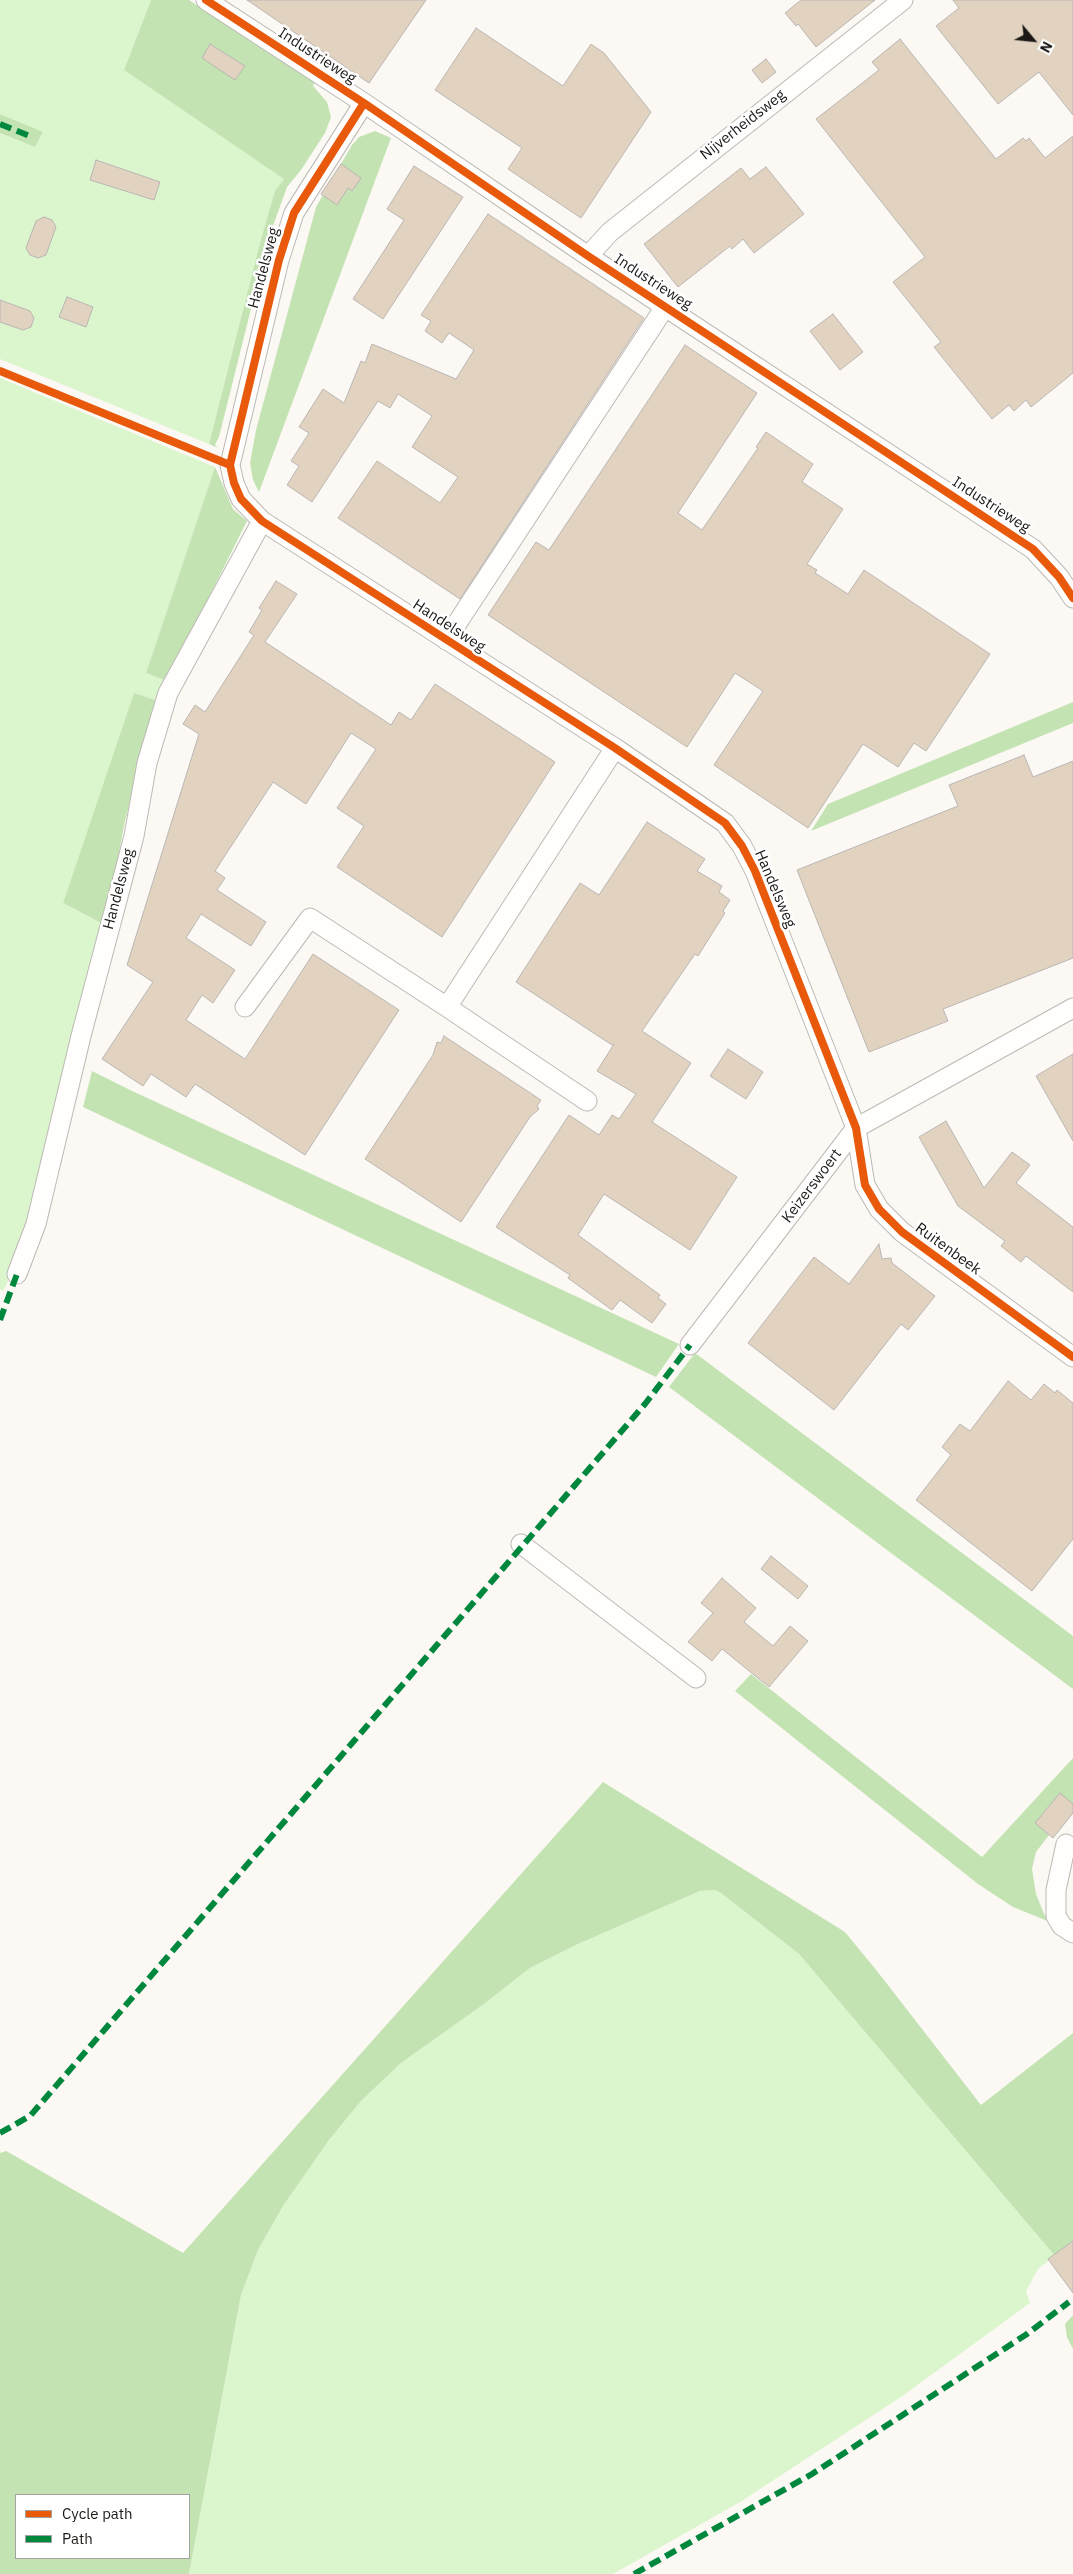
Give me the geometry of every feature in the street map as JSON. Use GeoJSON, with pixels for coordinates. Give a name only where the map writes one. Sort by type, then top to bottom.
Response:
{"type":"FeatureCollection","features":[{"type":"Feature","properties":{"kind":"street","name":"Industrieweg"},"geometry":{"type":"LineString","coordinates":[[206,0],[364,103],[588,256],[1033,549],[1059,577],[1073,598]]}},
{"type":"Feature","properties":{"kind":"street","name":"Nijverheidsweg"},"geometry":{"type":"LineString","coordinates":[[588,256],[617,226],[903,0]]}},
{"type":"Feature","properties":{"kind":"street","name":"Handelsweg"},"geometry":{"type":"LineString","coordinates":[[364,103],[294,213],[279,260],[230,465],[234,483],[241,499],[262,521],[615,748],[725,823],[742,846],[755,872],[856,1128]]}},
{"type":"Feature","properties":{"kind":"street"},"geometry":{"type":"LineString","coordinates":[[446,640],[665,307]]}},
{"type":"Feature","properties":{"kind":"street","name":"Handelsweg"},"geometry":{"type":"LineString","coordinates":[[17,1274],[36,1224],[83,1027],[134,836],[146,763],[168,693],[262,521]]}},
{"type":"Feature","properties":{"kind":"street"},"geometry":{"type":"LineString","coordinates":[[447,1007],[615,748]]}},
{"type":"Feature","properties":{"kind":"street"},"geometry":{"type":"LineString","coordinates":[[245,1007],[310,918],[587,1101]]}},
{"type":"Feature","properties":{"kind":"street","name":"Keizerswoert"},"geometry":{"type":"LineString","coordinates":[[690,1345],[856,1128],[1073,1008]]}},
{"type":"Feature","properties":{"kind":"street","name":"Ruitenbeek"},"geometry":{"type":"LineString","coordinates":[[856,1128],[865,1185],[879,1209],[902,1232],[1073,1357]]}},
{"type":"Feature","properties":{"kind":"street"},"geometry":{"type":"LineString","coordinates":[[521,1544],[696,1678]]}},
{"type":"Feature","properties":{"kind":"street"},"geometry":{"type":"LineString","coordinates":[[1066,1844],[1056,1890],[1056,1916],[1062,1926],[1073,1933]]}},
{"type":"Feature","properties":{"kind":"green space"},"geometry":{"type":"Polygon","coordinates":[[[0,0],[151,0],[124,70],[285,179],[275,192],[261,239],[209,444],[0,359],[0,133],[35,147],[42,133],[0,114],[0,0]]]}},
{"type":"Feature","properties":{"kind":"green space"},"geometry":{"type":"Polygon","coordinates":[[[151,0],[189,0],[315,82],[313,86],[327,102],[331,117],[325,133],[301,170],[287,187],[269,237],[219,437],[215,445],[218,448],[209,444],[261,239],[275,191],[284,179],[124,70],[151,0]]]}},
{"type":"Feature","properties":{"kind":"green space"},"geometry":{"type":"Polygon","coordinates":[[[0,114],[43,132],[35,147],[0,133],[0,114]]]}},
{"type":"Feature","properties":{"kind":"green space"},"geometry":{"type":"Polygon","coordinates":[[[375,131],[391,138],[259,492],[253,480],[250,463],[256,430],[316,207],[352,145],[359,137],[375,131]]]}},
{"type":"Feature","properties":{"kind":"green space"},"geometry":{"type":"Polygon","coordinates":[[[0,378],[215,467],[146,673],[167,681],[161,702],[134,694],[63,903],[105,925],[33,1204],[15,1268],[3,1291],[0,1289],[0,378]]]}},
{"type":"Feature","properties":{"kind":"green space"},"geometry":{"type":"Polygon","coordinates":[[[215,467],[233,509],[247,521],[167,681],[146,673],[215,467]]]}},
{"type":"Feature","properties":{"kind":"green space"},"geometry":{"type":"Polygon","coordinates":[[[134,693],[161,702],[141,761],[125,821],[105,925],[63,903],[134,693]]]}},
{"type":"Feature","properties":{"kind":"green space"},"geometry":{"type":"Polygon","coordinates":[[[1073,702],[1073,723],[811,831],[828,804],[1073,702]]]}},
{"type":"Feature","properties":{"kind":"green space"},"geometry":{"type":"Polygon","coordinates":[[[92,1071],[679,1344],[656,1377],[83,1107],[92,1071]]]}},
{"type":"Feature","properties":{"kind":"green space"},"geometry":{"type":"Polygon","coordinates":[[[695,1353],[1073,1636],[1073,1689],[669,1387],[695,1353]]]}},
{"type":"Feature","properties":{"kind":"green space"},"geometry":{"type":"Polygon","coordinates":[[[751,1674],[982,1857],[1073,1758],[1073,1814],[1056,1826],[1036,1852],[1032,1869],[1036,1894],[1044,1914],[1050,1922],[1013,1907],[978,1884],[735,1691],[751,1674]]]}},
{"type":"Feature","properties":{"kind":"green space"},"geometry":{"type":"Polygon","coordinates":[[[603,1782],[845,1932],[981,2105],[1073,2033],[1073,2243],[1055,2256],[799,1954],[721,1893],[715,1890],[700,1891],[578,1944],[530,1968],[484,2004],[401,2063],[361,2101],[329,2140],[283,2206],[258,2250],[241,2295],[189,2574],[0,2574],[0,2153],[6,2151],[183,2253],[603,1782]]]}},
{"type":"Feature","properties":{"kind":"green space"},"geometry":{"type":"Polygon","coordinates":[[[715,1890],[799,1954],[1055,2256],[1038,2269],[1026,2291],[1030,2303],[901,2397],[740,2502],[613,2574],[189,2574],[241,2295],[258,2250],[283,2206],[329,2140],[361,2101],[401,2063],[484,2004],[530,1968],[578,1944],[700,1891],[715,1890]]]}},
{"type":"Feature","properties":{"kind":"green space"},"geometry":{"type":"Polygon","coordinates":[[[1073,2315],[1073,2349],[1067,2337],[1065,2324],[1073,2315]]]}},
{"type":"Feature","properties":{"kind":"building"},"geometry":{"type":"Polygon","coordinates":[[[247,0],[426,0],[369,83],[247,0]]]}},
{"type":"Feature","properties":{"kind":"building"},"geometry":{"type":"Polygon","coordinates":[[[801,0],[875,0],[816,47],[798,24],[796,26],[785,13],[801,0]]]}},
{"type":"Feature","properties":{"kind":"building"},"geometry":{"type":"Polygon","coordinates":[[[953,0],[1073,0],[1073,115],[1039,72],[998,104],[936,26],[959,8],[953,0]]]}},
{"type":"Feature","properties":{"kind":"building"},"geometry":{"type":"Polygon","coordinates":[[[476,28],[563,86],[591,44],[604,53],[651,112],[581,218],[508,169],[522,148],[435,90],[476,28]]]}},
{"type":"Feature","properties":{"kind":"building"},"geometry":{"type":"Polygon","coordinates":[[[900,39],[996,159],[1023,138],[1026,141],[1029,138],[1045,158],[1073,136],[1073,373],[1031,407],[1026,400],[1014,411],[1009,405],[992,419],[934,347],[941,342],[893,282],[925,257],[816,119],[879,70],[872,62],[900,39]]]}},
{"type":"Feature","properties":{"kind":"building"},"geometry":{"type":"Polygon","coordinates":[[[210,44],[245,66],[235,80],[202,58],[210,44]]]}},
{"type":"Feature","properties":{"kind":"building"},"geometry":{"type":"Polygon","coordinates":[[[766,59],[776,72],[762,83],[752,70],[766,59]]]}},
{"type":"Feature","properties":{"kind":"building"},"geometry":{"type":"Polygon","coordinates":[[[96,160],[160,182],[154,200],[90,180],[96,160]]]}},
{"type":"Feature","properties":{"kind":"building"},"geometry":{"type":"Polygon","coordinates":[[[341,164],[361,178],[352,191],[348,188],[337,205],[321,194],[341,164]]]}},
{"type":"Feature","properties":{"kind":"building"},"geometry":{"type":"Polygon","coordinates":[[[414,166],[463,197],[383,319],[353,299],[404,220],[387,209],[414,166]]]}},
{"type":"Feature","properties":{"kind":"building"},"geometry":{"type":"Polygon","coordinates":[[[766,167],[804,214],[754,253],[743,239],[732,249],[730,246],[678,287],[644,244],[741,168],[750,179],[766,167]]]}},
{"type":"Feature","properties":{"kind":"building"},"geometry":{"type":"Polygon","coordinates":[[[488,214],[644,318],[460,599],[338,518],[377,461],[440,503],[458,477],[412,447],[432,416],[398,394],[390,408],[378,401],[312,502],[287,485],[299,466],[291,461],[309,433],[299,427],[323,389],[344,403],[361,361],[365,363],[372,344],[456,379],[474,350],[449,333],[442,343],[425,331],[431,321],[421,315],[488,214]]]}},
{"type":"Feature","properties":{"kind":"building"},"geometry":{"type":"Polygon","coordinates":[[[44,217],[52,220],[56,227],[46,255],[38,258],[30,255],[26,248],[36,221],[44,217]]]}},
{"type":"Feature","properties":{"kind":"building"},"geometry":{"type":"Polygon","coordinates":[[[67,297],[93,307],[86,327],[59,317],[67,297]]]}},
{"type":"Feature","properties":{"kind":"building"},"geometry":{"type":"Polygon","coordinates":[[[0,300],[30,311],[34,318],[31,327],[23,330],[0,322],[0,300]]]}},
{"type":"Feature","properties":{"kind":"building"},"geometry":{"type":"Polygon","coordinates":[[[833,314],[863,352],[840,370],[810,331],[833,314]]]}},
{"type":"Feature","properties":{"kind":"building"},"geometry":{"type":"Polygon","coordinates":[[[685,345],[757,393],[678,513],[702,530],[758,448],[756,447],[766,432],[813,464],[802,482],[843,509],[807,564],[817,570],[815,573],[848,594],[864,570],[990,654],[926,751],[914,743],[898,767],[863,744],[808,828],[714,765],[763,691],[735,673],[687,747],[488,615],[536,542],[549,550],[685,345]]]}},
{"type":"Feature","properties":{"kind":"building"},"geometry":{"type":"Polygon","coordinates":[[[276,581],[297,594],[265,642],[391,725],[399,712],[411,720],[435,684],[555,762],[442,937],[337,867],[364,826],[337,808],[376,749],[351,733],[306,804],[273,782],[215,871],[225,878],[217,890],[266,922],[251,946],[201,914],[186,938],[235,970],[213,1003],[202,995],[186,1020],[245,1059],[313,954],[399,1010],[305,1155],[195,1084],[186,1097],[151,1074],[143,1086],[102,1059],[153,982],[127,965],[199,734],[183,724],[195,705],[205,712],[254,635],[249,632],[262,610],[259,608],[276,581]]]}},
{"type":"Feature","properties":{"kind":"building"},"geometry":{"type":"Polygon","coordinates":[[[1024,755],[1033,777],[1073,761],[1073,958],[943,1009],[948,1021],[869,1052],[797,870],[958,806],[949,785],[1024,755]]]}},
{"type":"Feature","properties":{"kind":"building"},"geometry":{"type":"Polygon","coordinates":[[[647,822],[705,859],[697,871],[722,886],[719,892],[730,900],[723,911],[725,913],[698,956],[695,954],[642,1031],[691,1063],[652,1122],[737,1177],[690,1250],[604,1194],[578,1235],[660,1295],[658,1298],[666,1304],[652,1323],[620,1300],[612,1310],[568,1278],[570,1275],[496,1227],[569,1115],[599,1135],[612,1115],[619,1119],[636,1094],[597,1071],[614,1044],[612,1045],[516,982],[580,883],[599,895],[647,822]]]}},
{"type":"Feature","properties":{"kind":"building"},"geometry":{"type":"Polygon","coordinates":[[[444,1036],[541,1100],[537,1106],[539,1109],[530,1117],[461,1222],[365,1159],[433,1055],[437,1042],[441,1043],[444,1036]]]}},
{"type":"Feature","properties":{"kind":"building"},"geometry":{"type":"Polygon","coordinates":[[[728,1049],[763,1072],[746,1099],[710,1076],[728,1049]]]}},
{"type":"Feature","properties":{"kind":"building"},"geometry":{"type":"Polygon","coordinates":[[[1073,1054],[1073,1141],[1036,1076],[1073,1054]]]}},
{"type":"Feature","properties":{"kind":"building"},"geometry":{"type":"Polygon","coordinates":[[[946,1121],[984,1188],[1012,1152],[1030,1165],[1016,1183],[1073,1227],[1073,1292],[1026,1256],[1021,1262],[1001,1246],[1005,1241],[958,1206],[919,1137],[946,1121]]]}},
{"type":"Feature","properties":{"kind":"building"},"geometry":{"type":"Polygon","coordinates":[[[879,1244],[882,1259],[891,1258],[892,1263],[935,1296],[908,1330],[901,1324],[834,1410],[748,1343],[814,1257],[849,1284],[879,1244]]]}},
{"type":"Feature","properties":{"kind":"building"},"geometry":{"type":"Polygon","coordinates":[[[1008,1381],[1031,1400],[1044,1384],[1055,1393],[1057,1390],[1073,1403],[1073,1539],[1032,1591],[916,1500],[951,1455],[942,1447],[960,1424],[970,1431],[1008,1381]]]}},
{"type":"Feature","properties":{"kind":"building"},"geometry":{"type":"Polygon","coordinates":[[[771,1556],[808,1586],[798,1599],[761,1569],[771,1556]]]}},
{"type":"Feature","properties":{"kind":"building"},"geometry":{"type":"Polygon","coordinates":[[[722,1578],[756,1608],[744,1622],[773,1646],[790,1626],[808,1641],[769,1687],[722,1649],[712,1661],[688,1642],[713,1613],[701,1603],[722,1578]]]}},
{"type":"Feature","properties":{"kind":"building"},"geometry":{"type":"Polygon","coordinates":[[[1060,1793],[1073,1804],[1073,1813],[1053,1838],[1035,1823],[1060,1793]]]}},
{"type":"Feature","properties":{"kind":"building"},"geometry":{"type":"Polygon","coordinates":[[[1073,2241],[1073,2293],[1048,2259],[1073,2241]]]}},
{"type":"Feature","properties":{"kind":"marked path"},"geometry":{"type":"LineString","coordinates":[[0,124],[32,137]]}},
{"type":"Feature","properties":{"kind":"marked path"},"geometry":{"type":"LineString","coordinates":[[0,1320],[17,1274]]}},
{"type":"Feature","properties":{"kind":"marked path"},"geometry":{"type":"LineString","coordinates":[[0,2133],[30,2116],[645,1404],[690,1345]]}},
{"type":"Feature","properties":{"kind":"marked path"},"geometry":{"type":"LineString","coordinates":[[634,2574],[812,2474],[1027,2334],[1069,2302]]}},
{"type":"Feature","properties":{"kind":"cycle path"},"geometry":{"type":"LineString","coordinates":[[206,0],[364,103],[588,256],[1033,549],[1059,577],[1073,598]]}},
{"type":"Feature","properties":{"kind":"cycle path"},"geometry":{"type":"LineString","coordinates":[[364,103],[294,213],[279,260],[230,465],[234,483],[241,499],[262,521],[615,748],[725,823],[742,846],[755,871],[856,1128],[865,1185],[879,1209],[902,1232],[1073,1357]]}},
{"type":"Feature","properties":{"kind":"cycle path"},"geometry":{"type":"LineString","coordinates":[[0,371],[230,465]]}}]}
